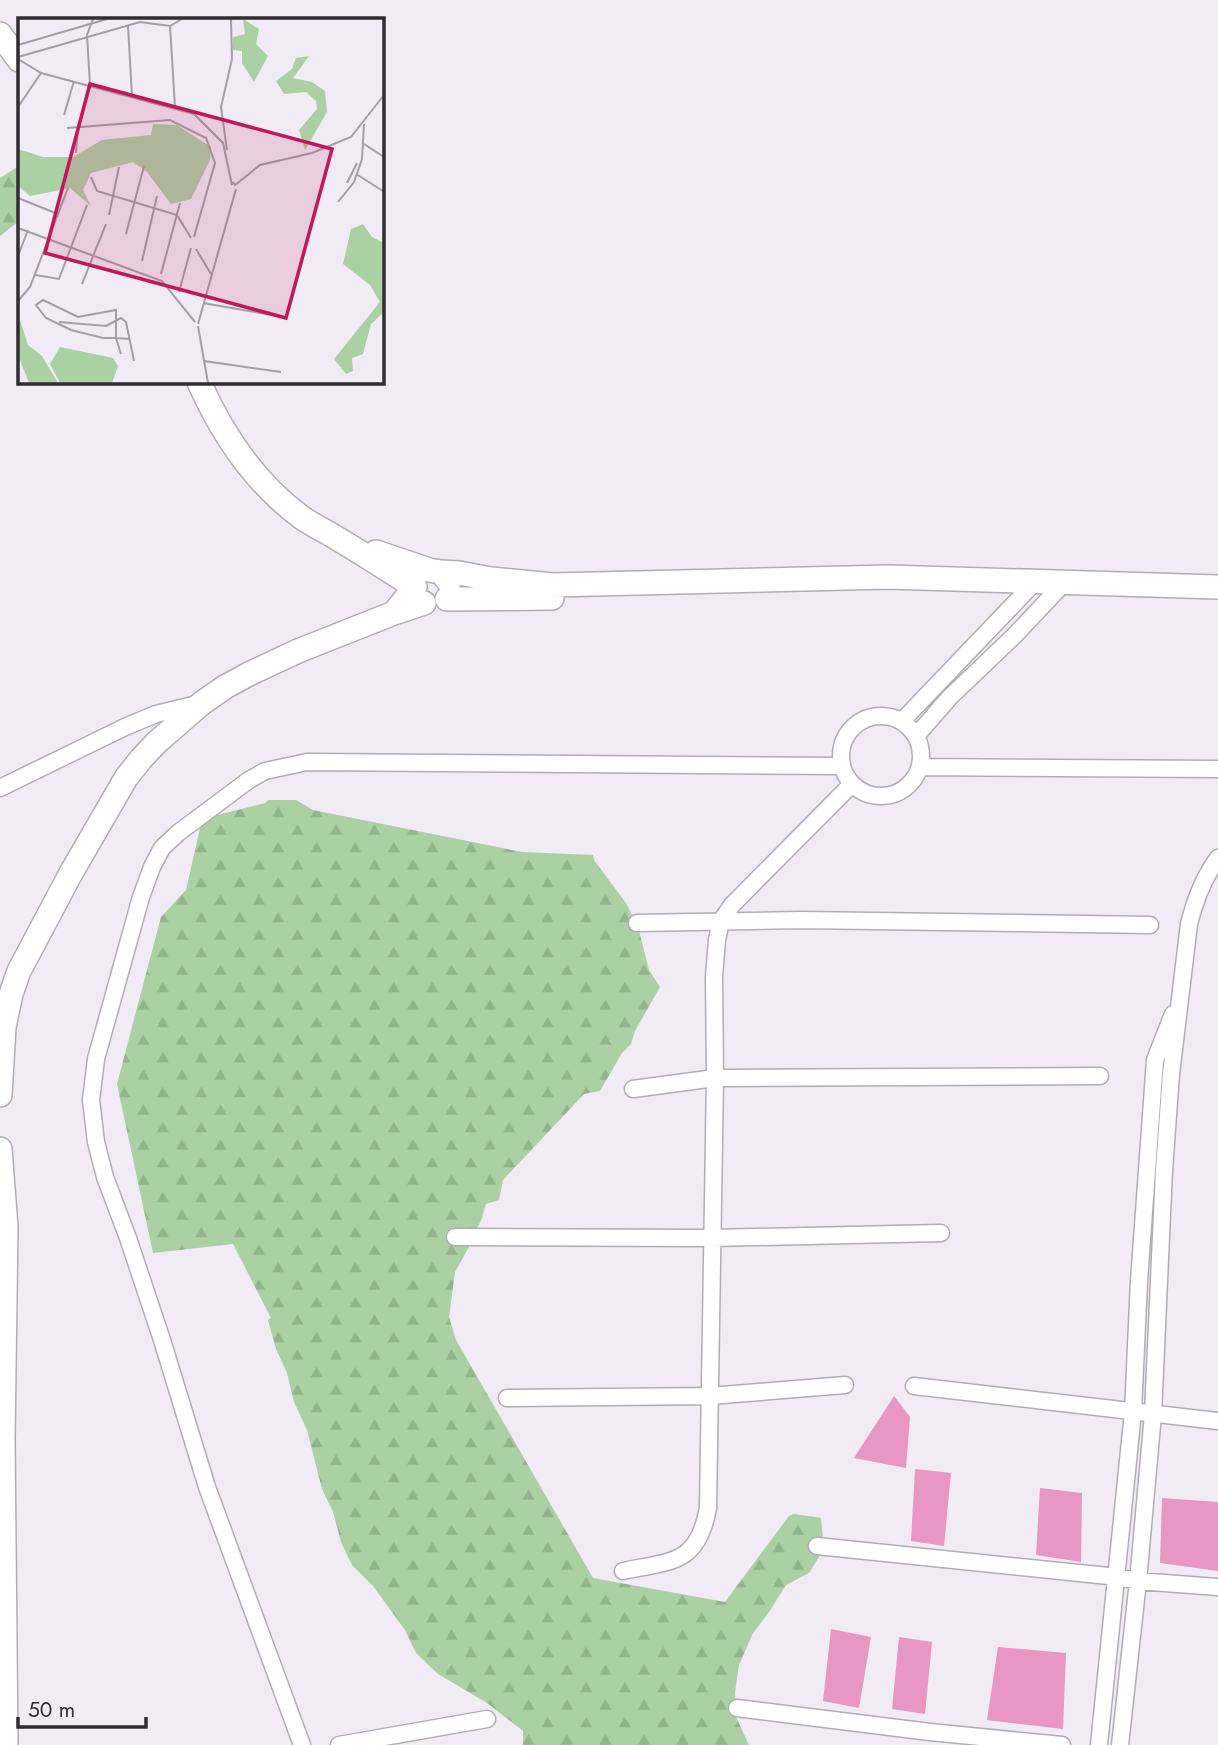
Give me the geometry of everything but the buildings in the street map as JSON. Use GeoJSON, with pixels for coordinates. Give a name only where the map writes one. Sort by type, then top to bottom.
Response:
{"type":"FeatureCollection","features":[{"type":"Feature","properties":{"kind":"street"},"geometry":{"type":"LineString","coordinates":[[0,34],[18,59]]}},
{"type":"Feature","properties":{"kind":"street"},"geometry":{"type":"LineString","coordinates":[[199,383],[221,427],[241,456],[258,477],[302,518],[431,586],[657,597],[1218,587]]}},
{"type":"Feature","properties":{"kind":"street"},"geometry":{"type":"LineString","coordinates":[[0,1095],[4,1027],[19,971],[126,778],[156,743],[225,687],[271,663],[394,613],[431,586]]}},
{"type":"Feature","properties":{"kind":"street"},"geometry":{"type":"LineString","coordinates":[[916,736],[950,697],[1015,635],[1042,590]]}},
{"type":"Feature","properties":{"kind":"street"},"geometry":{"type":"LineString","coordinates":[[902,721],[937,683],[1042,590],[1218,603]]}},
{"type":"Feature","properties":{"kind":"street"},"geometry":{"type":"LineString","coordinates":[[937,683],[950,697]]}},
{"type":"Feature","properties":{"kind":"street"},"geometry":{"type":"LineString","coordinates":[[0,788],[125,727],[156,715],[202,703]]}},
{"type":"Feature","properties":{"kind":"street"},"geometry":{"type":"LineString","coordinates":[[881,715],[892,717],[910,727],[916,736],[920,746],[920,767],[910,785],[901,792],[881,797],[871,795],[852,785],[846,776],[842,766],[842,745],[846,735],[861,721],[881,715]]}},
{"type":"Feature","properties":{"kind":"street"},"geometry":{"type":"LineString","coordinates":[[302,1745],[207,1487],[162,1340],[128,1238],[104,1177],[96,1142],[91,1100],[96,1059],[141,897],[162,848],[248,780],[265,771],[307,762],[842,766]]}},
{"type":"Feature","properties":{"kind":"street"},"geometry":{"type":"LineString","coordinates":[[920,767],[1218,769]]}},
{"type":"Feature","properties":{"kind":"street"},"geometry":{"type":"LineString","coordinates":[[623,1571],[668,1562],[688,1553],[701,1534],[708,1508],[715,1079],[714,976],[721,921],[741,896],[852,785]]}},
{"type":"Feature","properties":{"kind":"street"},"geometry":{"type":"LineString","coordinates":[[1120,1745],[1153,1414],[1171,1074],[1189,924],[1202,882],[1218,858]]}},
{"type":"Feature","properties":{"kind":"street"},"geometry":{"type":"LineString","coordinates":[[637,923],[801,920],[1150,925]]}},
{"type":"Feature","properties":{"kind":"street"},"geometry":{"type":"LineString","coordinates":[[1100,1745],[1133,1412],[1139,1281],[1155,1060],[1181,992]]}},
{"type":"Feature","properties":{"kind":"street"},"geometry":{"type":"LineString","coordinates":[[633,1089],[715,1079],[1100,1076]]}},
{"type":"Feature","properties":{"kind":"street"},"geometry":{"type":"LineString","coordinates":[[0,1149],[6,1227],[1,1440],[4,1744]]}},
{"type":"Feature","properties":{"kind":"street"},"geometry":{"type":"LineString","coordinates":[[1147,1169],[1164,1170]]}},
{"type":"Feature","properties":{"kind":"street"},"geometry":{"type":"LineString","coordinates":[[455,1237],[711,1238],[942,1233]]}},
{"type":"Feature","properties":{"kind":"street"},"geometry":{"type":"LineString","coordinates":[[1139,1281],[1160,1282]]}},
{"type":"Feature","properties":{"kind":"street"},"geometry":{"type":"LineString","coordinates":[[1138,1323],[1157,1325]]}},
{"type":"Feature","properties":{"kind":"street"},"geometry":{"type":"LineString","coordinates":[[507,1398],[710,1396],[845,1385]]}},
{"type":"Feature","properties":{"kind":"street"},"geometry":{"type":"LineString","coordinates":[[914,1386],[1218,1420]]}},
{"type":"Feature","properties":{"kind":"street"},"geometry":{"type":"LineString","coordinates":[[817,1546],[1138,1581],[1218,1587]]}},
{"type":"Feature","properties":{"kind":"street"},"geometry":{"type":"LineString","coordinates":[[737,1708],[929,1738],[1062,1745]]}},
{"type":"Feature","properties":{"kind":"street"},"geometry":{"type":"LineString","coordinates":[[339,1745],[487,1719]]}},
{"type":"Feature","properties":{"kind":"green space"},"geometry":{"type":"Polygon","coordinates":[[[18,167],[18,222],[0,236],[0,178],[18,167]]]}},
{"type":"Feature","properties":{"kind":"green space"},"geometry":{"type":"Polygon","coordinates":[[[268,800],[296,800],[313,810],[522,852],[593,855],[626,903],[638,927],[649,970],[660,987],[635,1031],[631,1044],[622,1053],[600,1091],[584,1094],[503,1180],[499,1200],[486,1204],[469,1247],[455,1272],[449,1317],[456,1340],[593,1578],[725,1602],[789,1516],[794,1514],[821,1518],[824,1549],[809,1573],[786,1585],[752,1635],[739,1665],[735,1692],[736,1717],[749,1745],[523,1745],[523,1731],[487,1703],[438,1674],[416,1653],[405,1630],[373,1586],[352,1565],[322,1489],[307,1430],[294,1402],[287,1373],[276,1349],[268,1320],[271,1318],[233,1244],[153,1253],[117,1084],[161,917],[186,890],[202,819],[268,800]]]}}]}
